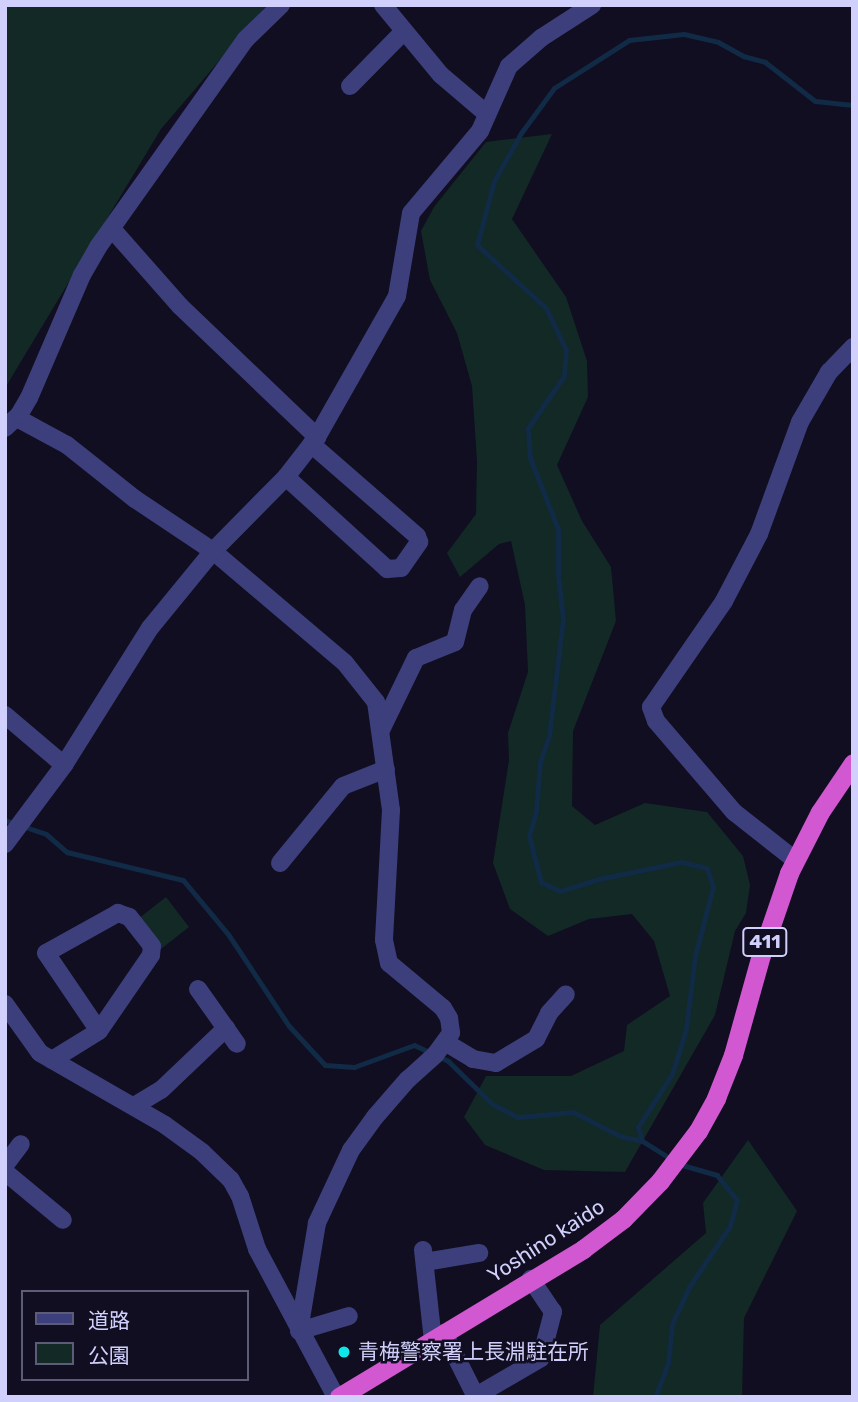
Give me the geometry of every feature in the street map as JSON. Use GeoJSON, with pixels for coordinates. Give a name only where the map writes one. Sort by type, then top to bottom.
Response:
{"type":"FeatureCollection","features":[{"type":"Feature","properties":{"kind":"highway","name":"Yoshino kaido"},"geometry":{"type":"LineString","coordinates":[[337,1397],[604,1234],[660,1181],[698,1131],[716,1098],[733,1055],[775,910],[794,860],[820,812],[853,763]]}},
{"type":"Feature","properties":{"kind":"street"},"geometry":{"type":"LineString","coordinates":[[281,5],[246,39],[82,275],[29,398],[11,423],[67,445],[135,499],[213,551],[278,604],[362,681],[376,702],[386,769],[391,848],[384,940],[389,964],[443,1008],[449,1018],[451,1033],[375,1117],[351,1150],[317,1223],[299,1331]]}},
{"type":"Feature","properties":{"kind":"street"},"geometry":{"type":"LineString","coordinates":[[383,5],[441,75],[487,114]]}},
{"type":"Feature","properties":{"kind":"street"},"geometry":{"type":"LineString","coordinates":[[9,839],[64,765],[150,628],[213,551],[286,477],[314,440],[397,296],[411,213],[480,131],[509,66],[569,11],[592,5]]}},
{"type":"Feature","properties":{"kind":"street"},"geometry":{"type":"LineString","coordinates":[[350,86],[404,31]]}},
{"type":"Feature","properties":{"kind":"street"},"geometry":{"type":"LineString","coordinates":[[113,230],[180,306],[314,440],[416,536],[419,542],[401,568],[387,569],[286,477]]}},
{"type":"Feature","properties":{"kind":"street"},"geometry":{"type":"LineString","coordinates":[[794,860],[734,812],[656,721],[651,707],[724,601],[759,534],[800,422],[829,372],[853,347]]}},
{"type":"Feature","properties":{"kind":"street"},"geometry":{"type":"LineString","coordinates":[[381,730],[416,658],[455,642],[463,610],[480,586]]}},
{"type":"Feature","properties":{"kind":"street"},"geometry":{"type":"LineString","coordinates":[[5,715],[64,765]]}},
{"type":"Feature","properties":{"kind":"street"},"geometry":{"type":"LineString","coordinates":[[280,863],[343,786],[386,769]]}},
{"type":"Feature","properties":{"kind":"street"},"geometry":{"type":"LineString","coordinates":[[52,1060],[99,1031],[150,955],[152,946],[129,918],[118,913],[46,953],[99,1031]]}},
{"type":"Feature","properties":{"kind":"street"},"geometry":{"type":"LineString","coordinates":[[198,989],[237,1044]]}},
{"type":"Feature","properties":{"kind":"street"},"geometry":{"type":"LineString","coordinates":[[440,1048],[496,1063],[536,1039],[549,1013],[566,994]]}},
{"type":"Feature","properties":{"kind":"street"},"geometry":{"type":"LineString","coordinates":[[5,1004],[40,1053],[134,1106],[202,1152],[231,1180],[240,1196],[257,1249],[337,1397]]}},
{"type":"Feature","properties":{"kind":"street"},"geometry":{"type":"LineString","coordinates":[[134,1106],[161,1090],[226,1028]]}},
{"type":"Feature","properties":{"kind":"street"},"geometry":{"type":"LineString","coordinates":[[5,1165],[21,1144]]}},
{"type":"Feature","properties":{"kind":"street"},"geometry":{"type":"LineString","coordinates":[[5,1172],[63,1220]]}},
{"type":"Feature","properties":{"kind":"street"},"geometry":{"type":"LineString","coordinates":[[479,1253],[424,1256],[439,1336],[476,1396],[541,1358],[554,1312],[531,1279]]}},
{"type":"Feature","properties":{"kind":"street"},"geometry":{"type":"LineString","coordinates":[[299,1331],[349,1316]]}},
{"type":"Feature","properties":{"kind":"green space"},"geometry":{"type":"Polygon","coordinates":[[[5,5],[267,5],[161,129],[5,388],[5,5]]]}},
{"type":"Feature","properties":{"kind":"green space"},"geometry":{"type":"Polygon","coordinates":[[[552,134],[512,219],[566,297],[587,361],[588,397],[557,465],[582,521],[611,567],[616,621],[573,731],[572,806],[595,825],[645,803],[707,812],[743,856],[750,885],[746,913],[735,931],[715,1015],[625,1172],[544,1170],[485,1145],[464,1117],[486,1076],[571,1076],[624,1051],[627,1025],[670,996],[654,941],[632,914],[589,919],[548,936],[510,909],[493,863],[509,760],[508,733],[528,672],[525,605],[511,541],[499,544],[460,577],[447,553],[476,514],[477,461],[472,386],[457,333],[430,280],[421,231],[434,207],[486,142],[552,134]]]}},
{"type":"Feature","properties":{"kind":"green space"},"geometry":{"type":"Polygon","coordinates":[[[166,897],[189,927],[161,949],[138,919],[166,897]]]}},
{"type":"Feature","properties":{"kind":"green space"},"geometry":{"type":"Polygon","coordinates":[[[748,1140],[797,1211],[744,1318],[742,1397],[593,1397],[600,1325],[706,1233],[703,1203],[748,1140]]]}},
{"type":"Feature","properties":{"kind":"waterway"},"geometry":{"type":"LineString","coordinates":[[671,1159],[642,1141],[638,1127],[672,1074],[686,1029],[695,956],[713,887],[707,868],[681,862],[599,879],[560,891],[541,882],[529,836],[536,811],[540,762],[549,736],[563,619],[558,575],[558,529],[530,458],[528,428],[564,376],[566,350],[546,308],[477,245],[494,181],[521,133],[554,88],[629,40],[684,34],[718,42],[743,56],[765,62],[815,101],[853,105]]}},
{"type":"Feature","properties":{"kind":"waterway"},"geometry":{"type":"LineString","coordinates":[[5,820],[46,834],[67,852],[183,880],[228,934],[289,1026],[325,1065],[354,1067],[414,1045],[448,1061],[492,1104],[518,1117],[573,1112],[620,1136],[642,1141]]}},
{"type":"Feature","properties":{"kind":"waterway"},"geometry":{"type":"LineString","coordinates":[[655,1397],[668,1363],[672,1324],[689,1287],[730,1226],[737,1200],[717,1175],[679,1164]]}},
{"type":"Feature","properties":{"kind":"place","name":"青梅警察署上長淵駐在所"},"geometry":{"type":"Point","coordinates":[344,1352]}}]}
